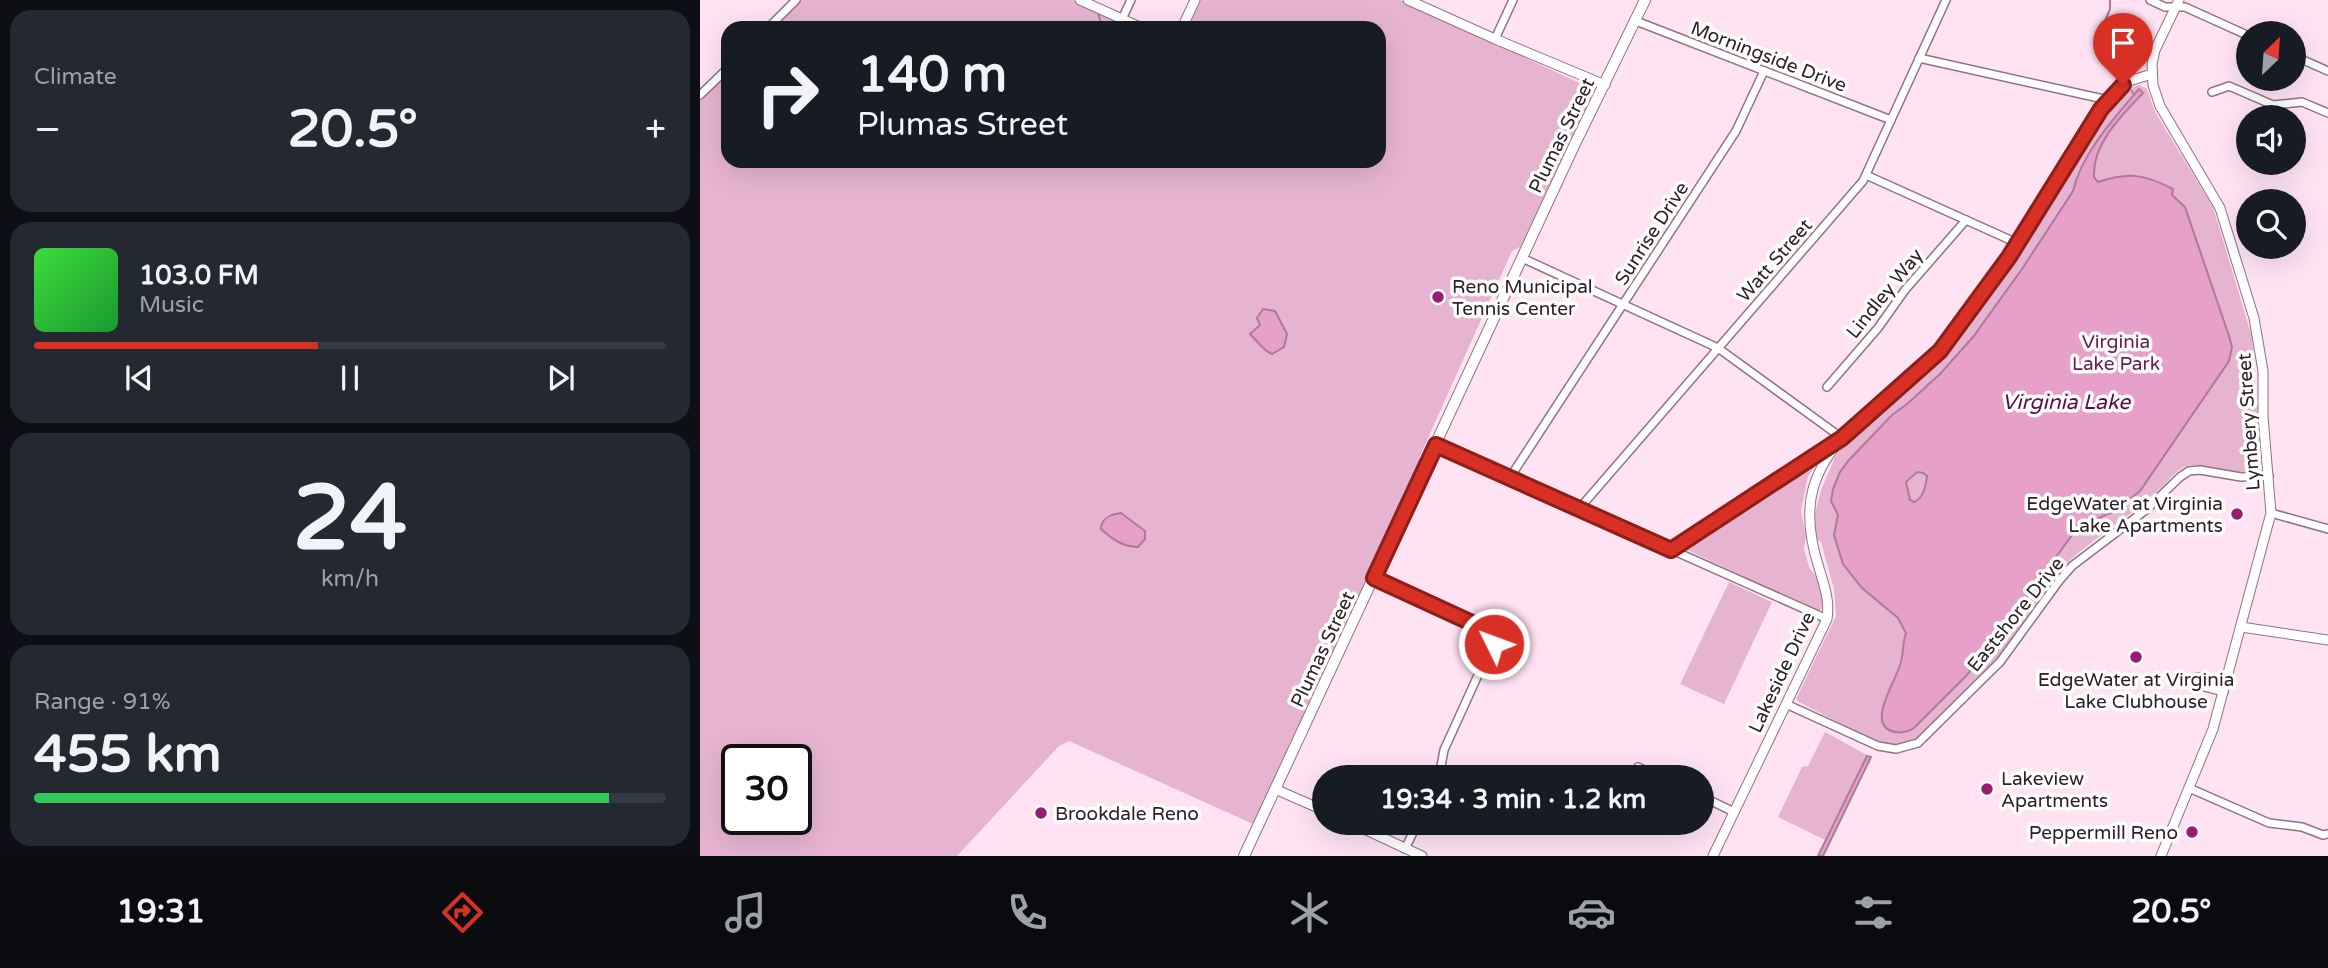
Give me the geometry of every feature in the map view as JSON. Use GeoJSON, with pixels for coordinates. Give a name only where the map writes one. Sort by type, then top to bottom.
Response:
{"type":"FeatureCollection","features":[{"type":"Feature","properties":{"kind":"main road","name":"Plumas Street"},"geometry":{"type":"LineString","coordinates":[[1244,856],[1645,0]]}},
{"type":"Feature","properties":{"kind":"street"},"geometry":{"type":"LineString","coordinates":[[775,21],[796,0]]}},
{"type":"Feature","properties":{"kind":"street"},"geometry":{"type":"LineString","coordinates":[[1080,0],[1126,21]]}},
{"type":"Feature","properties":{"kind":"street"},"geometry":{"type":"LineString","coordinates":[[1122,19],[1131,0]]}},
{"type":"Feature","properties":{"kind":"street"},"geometry":{"type":"LineString","coordinates":[[1185,21],[1195,0]]}},
{"type":"Feature","properties":{"kind":"street"},"geometry":{"type":"LineString","coordinates":[[1408,0],[1605,85]]}},
{"type":"Feature","properties":{"kind":"street"},"geometry":{"type":"LineString","coordinates":[[1495,39],[1513,0]]}},
{"type":"Feature","properties":{"kind":"street","name":"Watt Street"},"geometry":{"type":"LineString","coordinates":[[1578,510],[1863,181],[1946,0]]}},
{"type":"Feature","properties":{"kind":"street"},"geometry":{"type":"LineString","coordinates":[[2150,0],[2165,7],[2178,4],[2236,30]]}},
{"type":"Feature","properties":{"kind":"street"},"geometry":{"type":"LineString","coordinates":[[2151,74],[2155,50],[2178,4]]}},
{"type":"Feature","properties":{"kind":"street","name":"Morningside Drive"},"geometry":{"type":"LineString","coordinates":[[1636,21],[1891,120]]}},
{"type":"Feature","properties":{"kind":"street"},"geometry":{"type":"LineString","coordinates":[[1919,58],[2108,100]]}},
{"type":"Feature","properties":{"kind":"street"},"geometry":{"type":"LineString","coordinates":[[2306,61],[2328,71]]}},
{"type":"Feature","properties":{"kind":"street"},"geometry":{"type":"LineString","coordinates":[[1562,68],[1587,82],[1599,97]]}},
{"type":"Feature","properties":{"kind":"street","name":"Sunrise Drive"},"geometry":{"type":"LineString","coordinates":[[1509,479],[1736,131],[1764,71]]}},
{"type":"Feature","properties":{"kind":"street","name":"Lakeside Drive"},"geometry":{"type":"LineString","coordinates":[[1713,856],[1827,619],[1827,597],[1813,546],[1810,509],[1813,488],[1819,473],[1842,438],[1940,351],[2017,243],[2108,100],[2129,81],[2151,74]]}},
{"type":"Feature","properties":{"kind":"street","name":"Lymbery Street"},"geometry":{"type":"LineString","coordinates":[[2151,74],[2160,106],[2220,208],[2254,318],[2263,371],[2262,407],[2271,513],[2210,739],[2161,856]]}},
{"type":"Feature","properties":{"kind":"street"},"geometry":{"type":"LineString","coordinates":[[700,95],[721,75]]}},
{"type":"Feature","properties":{"kind":"street"},"geometry":{"type":"LineString","coordinates":[[2212,92],[2229,86],[2273,105],[2302,102],[2328,113]]}},
{"type":"Feature","properties":{"kind":"street"},"geometry":{"type":"LineString","coordinates":[[1866,175],[2017,243]]}},
{"type":"Feature","properties":{"kind":"street","name":"Lindley Way"},"geometry":{"type":"LineString","coordinates":[[1828,387],[1878,328],[1905,290],[1966,220]]}},
{"type":"Feature","properties":{"kind":"street"},"geometry":{"type":"LineString","coordinates":[[1522,258],[1718,348],[1842,438],[1671,550]]}},
{"type":"Feature","properties":{"kind":"street"},"geometry":{"type":"LineString","coordinates":[[1436,445],[1827,619]]}},
{"type":"Feature","properties":{"kind":"street","name":"Eastshore Drive"},"geometry":{"type":"LineString","coordinates":[[1786,704],[1878,746],[1896,749],[1918,743],[1931,733],[2006,654],[2072,566],[2147,509],[2180,477],[2194,470],[2241,477],[2269,476]]}},
{"type":"Feature","properties":{"kind":"street"},"geometry":{"type":"LineString","coordinates":[[2271,513],[2328,529]]}},
{"type":"Feature","properties":{"kind":"street"},"geometry":{"type":"LineString","coordinates":[[1374,578],[1487,630],[1494,639],[1444,750],[1441,765]]}},
{"type":"Feature","properties":{"kind":"street"},"geometry":{"type":"LineString","coordinates":[[2241,627],[2328,640]]}},
{"type":"Feature","properties":{"kind":"street"},"geometry":{"type":"LineString","coordinates":[[2189,788],[2269,823],[2302,827],[2323,835],[2328,834]]}},
{"type":"Feature","properties":{"kind":"street"},"geometry":{"type":"LineString","coordinates":[[1275,789],[1312,805]]}},
{"type":"Feature","properties":{"kind":"street"},"geometry":{"type":"LineString","coordinates":[[1714,802],[1734,812]]}},
{"type":"Feature","properties":{"kind":"street"},"geometry":{"type":"LineString","coordinates":[[1376,835],[1422,856]]}},
{"type":"Feature","properties":{"kind":"street"},"geometry":{"type":"LineString","coordinates":[[1405,849],[1412,835]]}},
{"type":"Feature","properties":{"kind":"green space"},"geometry":{"type":"Polygon","coordinates":[[[801,0],[1073,0],[1120,21],[780,21],[801,0]]]}},
{"type":"Feature","properties":{"kind":"green space"},"geometry":{"type":"Polygon","coordinates":[[[1199,0],[1400,0],[1595,90],[1522,246],[1512,251],[1419,458],[1423,461],[1253,824],[1069,741],[1059,746],[957,856],[700,856],[700,99],[721,80],[721,168],[1386,168],[1386,21],[1189,21],[1199,0]]]}},
{"type":"Feature","properties":{"kind":"green space","name":"Virginia Lake"},"geometry":{"type":"Polygon","coordinates":[[[2140,85],[2147,89],[2155,112],[2213,207],[2252,337],[2261,468],[2246,474],[2195,465],[2180,470],[2139,507],[2068,562],[1994,663],[1914,741],[1892,745],[1866,737],[1796,699],[1836,616],[1834,589],[1821,542],[1816,538],[1814,518],[1821,490],[1835,457],[1854,432],[1894,399],[1904,387],[1940,361],[1951,348],[2012,265],[2018,247],[2032,234],[2074,166],[2074,158],[2095,127],[2122,94],[2140,85]]]}},
{"type":"Feature","properties":{"kind":"green space"},"geometry":{"type":"Polygon","coordinates":[[[1826,452],[1808,476],[1801,511],[1806,536],[1804,549],[1809,567],[1817,578],[1823,596],[1822,609],[1818,611],[1685,549],[1686,543],[1826,452]]]}},
{"type":"Feature","properties":{"kind":"green space"},"geometry":{"type":"Polygon","coordinates":[[[1729,582],[1772,602],[1724,704],[1680,684],[1729,582]]]}},
{"type":"Feature","properties":{"kind":"green space"},"geometry":{"type":"Polygon","coordinates":[[[1825,732],[1867,755],[1825,840],[1778,817],[1802,767],[1808,766],[1825,732]]]}},
{"type":"Feature","properties":{"kind":"water","name":"Virginia Lake"},"geometry":{"type":"Polygon","coordinates":[[[2139,89],[2143,93],[2103,142],[2098,153],[2094,177],[2098,182],[2136,176],[2173,189],[2172,195],[2185,207],[2229,336],[2232,347],[2229,361],[2140,491],[2113,512],[2078,527],[1966,676],[1914,728],[1902,732],[1889,730],[1882,718],[1883,709],[1900,665],[1906,633],[1898,618],[1862,588],[1843,564],[1834,535],[1838,515],[1831,501],[1833,489],[1849,460],[1892,415],[1940,374],[1973,337],[2073,191],[2091,150],[2139,89]],[[1917,472],[1906,482],[1910,500],[1914,502],[1920,498],[1925,487],[1927,476],[1917,472]]]}},
{"type":"Feature","properties":{"kind":"water"},"geometry":{"type":"Polygon","coordinates":[[[1263,309],[1275,311],[1287,334],[1284,347],[1272,354],[1250,334],[1260,325],[1257,318],[1263,309]]]}},
{"type":"Feature","properties":{"kind":"water"},"geometry":{"type":"Polygon","coordinates":[[[1121,513],[1145,531],[1145,539],[1138,547],[1118,542],[1101,529],[1105,519],[1121,513]]]}},
{"type":"Feature","properties":{"kind":"water"},"geometry":{"type":"Polygon","coordinates":[[[1867,756],[1871,757],[1823,856],[1818,856],[1867,756]]]}},
{"type":"Feature","properties":{"kind":"waterway"},"geometry":{"type":"LineString","coordinates":[[2110,0],[2110,9],[2102,28],[2121,73]]}},
{"type":"Feature","properties":{"kind":"waterway"},"geometry":{"type":"LineString","coordinates":[[1098,12],[1100,21]]}},
{"type":"Feature","properties":{"kind":"waterway"},"geometry":{"type":"LineString","coordinates":[[2132,91],[2134,95]]}},
{"type":"Feature","properties":{"kind":"place","name":"Reno Municipal Tennis Center"},"geometry":{"type":"Point","coordinates":[1438,297]}},
{"type":"Feature","properties":{"kind":"place","name":"EdgeWater at Virginia Lake Apartments"},"geometry":{"type":"Point","coordinates":[2237,514]}},
{"type":"Feature","properties":{"kind":"place","name":"EdgeWater at Virginia Lake Clubhouse"},"geometry":{"type":"Point","coordinates":[2136,657]}},
{"type":"Feature","properties":{"kind":"place","name":"Lakeview Apartments"},"geometry":{"type":"Point","coordinates":[1987,789]}},
{"type":"Feature","properties":{"kind":"place","name":"Brookdale Reno"},"geometry":{"type":"Point","coordinates":[1041,813]}},
{"type":"Feature","properties":{"kind":"place","name":"Peppermill Reno"},"geometry":{"type":"Point","coordinates":[2192,832]}},
{"type":"Feature","properties":{"kind":"route"},"geometry":{"type":"LineString","coordinates":[[1494,644],[1493,636],[1487,630],[1374,578],[1436,445],[1671,550],[1842,438],[1940,351],[2009,257],[2101,109],[2123,85]]}},
{"type":"Feature","properties":{"kind":"park label","name":"Virginia Lake Park"},"geometry":{"type":"Point","coordinates":[2116,352]}}]}
